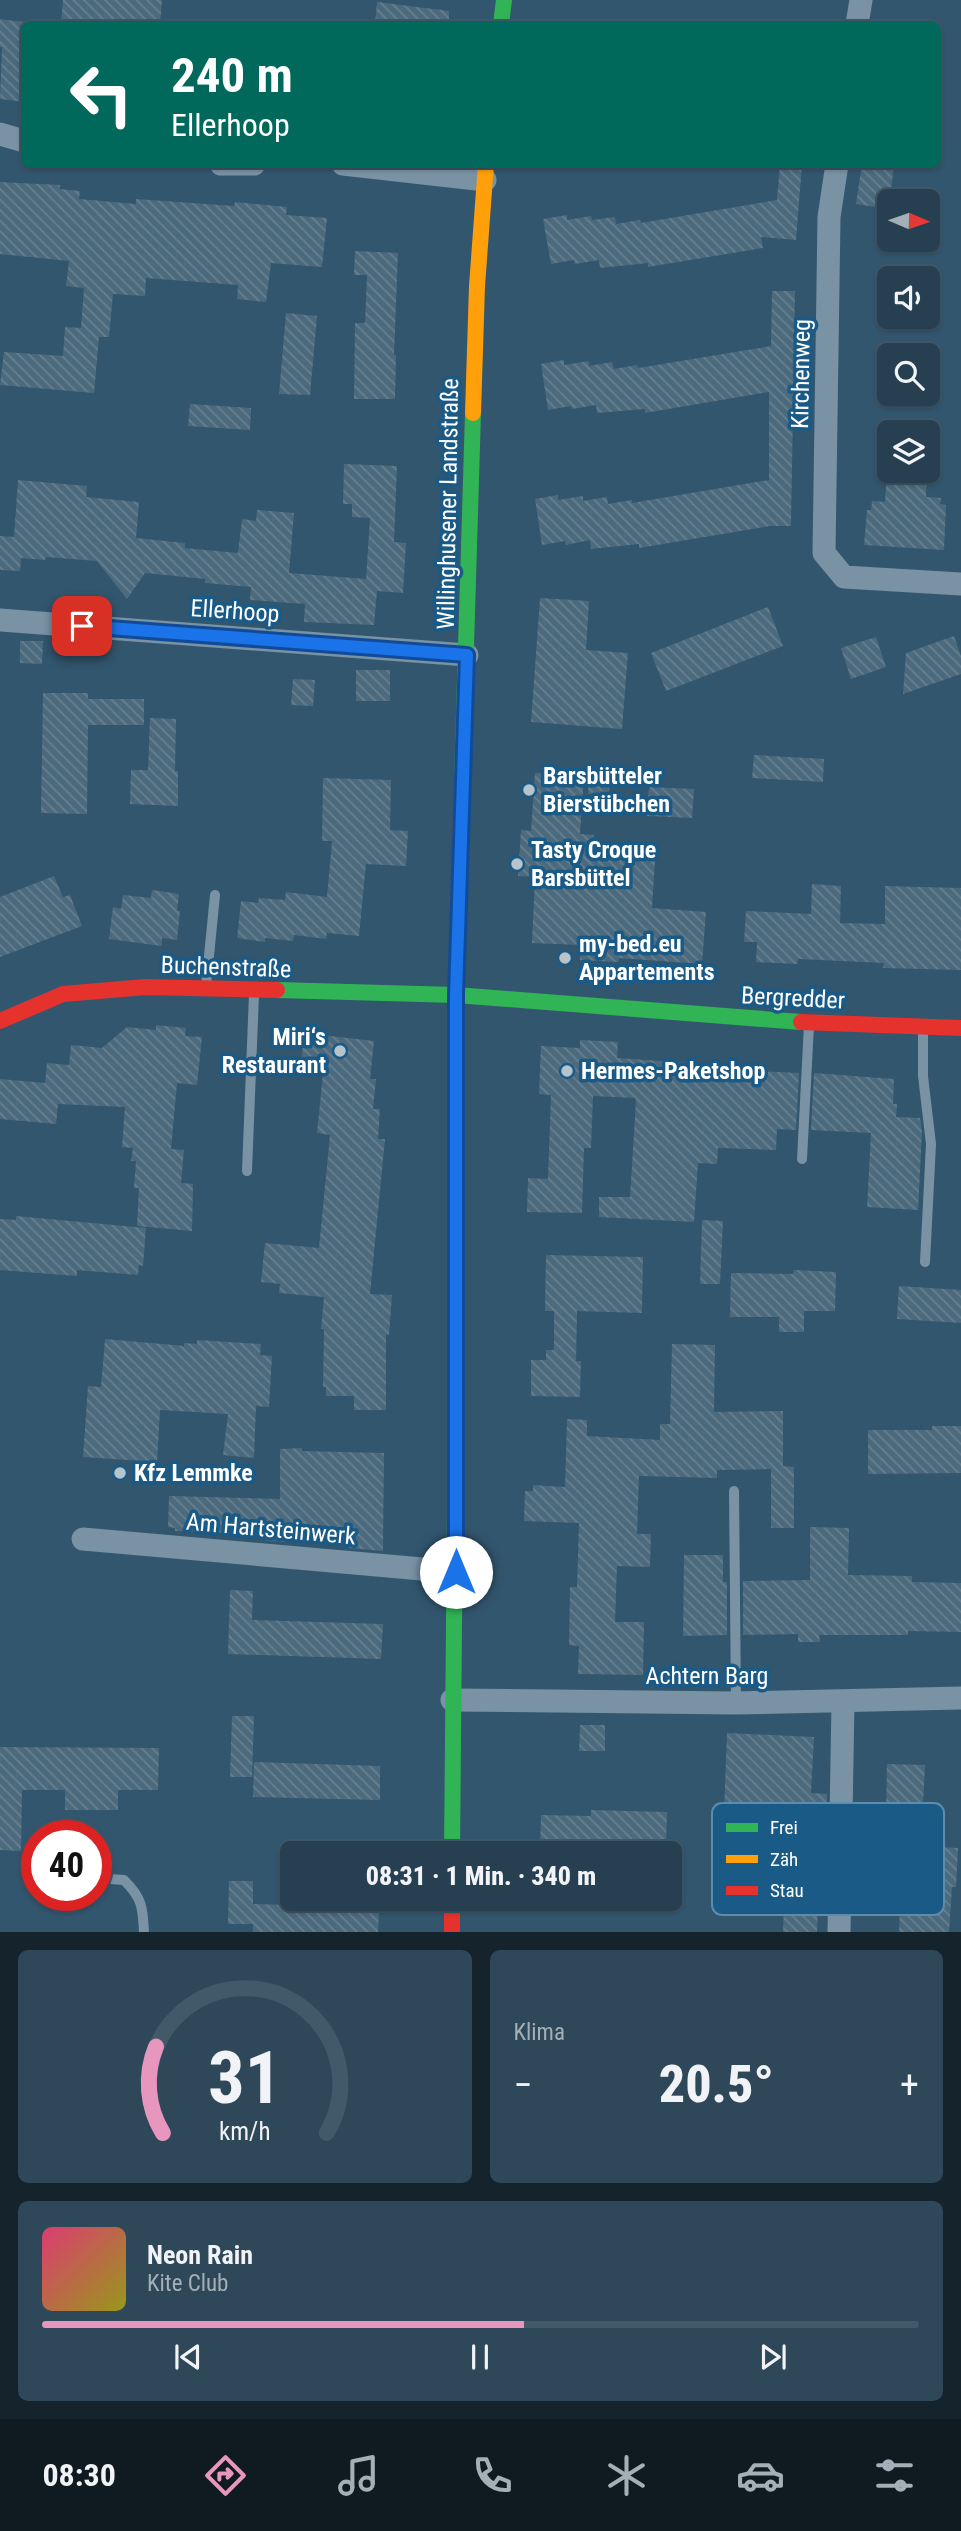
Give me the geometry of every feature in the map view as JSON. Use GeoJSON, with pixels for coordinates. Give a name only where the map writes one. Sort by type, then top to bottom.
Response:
{"type":"FeatureCollection","features":[{"type":"Feature","properties":{"kind":"street"},"geometry":{"type":"LineString","coordinates":[[502,21],[504,0]]}},
{"type":"Feature","properties":{"kind":"street"},"geometry":{"type":"LineString","coordinates":[[858,21],[861,0]]}},
{"type":"Feature","properties":{"kind":"street"},"geometry":{"type":"LineString","coordinates":[[0,134],[21,140]]}},
{"type":"Feature","properties":{"kind":"street"},"geometry":{"type":"LineString","coordinates":[[414,168],[486,172]]}},
{"type":"Feature","properties":{"kind":"street","name":"Kirchenweg"},"geometry":{"type":"LineString","coordinates":[[836,168],[830,217],[824,553],[844,577],[961,584]]}},
{"type":"Feature","properties":{"kind":"street","name":"Willinghusener Landstraße"},"geometry":{"type":"LineString","coordinates":[[452,1841],[456,1572],[456,995],[477,299],[486,172]]}},
{"type":"Feature","properties":{"kind":"street","name":"Ellerhoop"},"geometry":{"type":"LineString","coordinates":[[0,620],[467,655]]}},
{"type":"Feature","properties":{"kind":"street","name":"Buchenstraße"},"geometry":{"type":"LineString","coordinates":[[0,1021],[63,994],[146,987],[456,995]]}},
{"type":"Feature","properties":{"kind":"street","name":"Bergredder"},"geometry":{"type":"LineString","coordinates":[[456,995],[810,1023],[961,1028]]}},
{"type":"Feature","properties":{"kind":"street","name":"Am Hartsteinwerk"},"geometry":{"type":"LineString","coordinates":[[83,1539],[456,1572]]}},
{"type":"Feature","properties":{"kind":"street","name":"Achtern Barg"},"geometry":{"type":"LineString","coordinates":[[452,1700],[736,1703],[961,1698]]}},
{"type":"Feature","properties":{"kind":"street"},"geometry":{"type":"LineString","coordinates":[[841,1803],[843,1702]]}},
{"type":"Feature","properties":{"kind":"street"},"geometry":{"type":"LineString","coordinates":[[452,1911],[452,1932]]}},
{"type":"Feature","properties":{"kind":"lane"},"geometry":{"type":"LineString","coordinates":[[206,989],[215,895]]}},
{"type":"Feature","properties":{"kind":"lane"},"geometry":{"type":"LineString","coordinates":[[247,1171],[254,991]]}},
{"type":"Feature","properties":{"kind":"lane"},"geometry":{"type":"LineString","coordinates":[[802,1159],[810,1023]]}},
{"type":"Feature","properties":{"kind":"lane"},"geometry":{"type":"LineString","coordinates":[[923,1027],[923,1076],[931,1144],[925,1262]]}},
{"type":"Feature","properties":{"kind":"lane"},"geometry":{"type":"LineString","coordinates":[[734,1491],[736,1703]]}},
{"type":"Feature","properties":{"kind":"lane"},"geometry":{"type":"LineString","coordinates":[[112,1879],[124,1880],[135,1892],[143,1908],[144,1932]]}},
{"type":"Feature","properties":{"kind":"building"},"geometry":{"type":"Polygon","coordinates":[[[63,0],[162,0],[160,21],[61,21],[63,0]]]}},
{"type":"Feature","properties":{"kind":"building"},"geometry":{"type":"Polygon","coordinates":[[[377,2],[449,11],[449,21],[375,21],[377,2]]]}},
{"type":"Feature","properties":{"kind":"building"},"geometry":{"type":"Polygon","coordinates":[[[0,19],[21,22],[21,102],[0,99],[0,19]]]}},
{"type":"Feature","properties":{"kind":"building"},"geometry":{"type":"Polygon","coordinates":[[[780,168],[802,168],[796,240],[761,237],[763,248],[648,267],[648,263],[600,268],[599,260],[551,264],[543,219],[567,215],[567,220],[591,216],[592,220],[615,217],[616,224],[640,220],[641,223],[777,200],[780,168]]]}},
{"type":"Feature","properties":{"kind":"building"},"geometry":{"type":"Polygon","coordinates":[[[861,168],[894,168],[891,189],[877,189],[877,207],[856,204],[861,168]]]}},
{"type":"Feature","properties":{"kind":"building"},"geometry":{"type":"Polygon","coordinates":[[[0,182],[60,185],[60,189],[80,191],[79,199],[136,204],[136,199],[234,206],[235,202],[287,207],[286,215],[327,218],[322,267],[271,263],[266,302],[237,299],[238,285],[146,278],[145,296],[113,294],[109,337],[99,337],[94,393],[0,385],[4,352],[63,356],[65,327],[81,328],[84,288],[66,286],[69,261],[0,254],[0,182]]]}},
{"type":"Feature","properties":{"kind":"building"},"geometry":{"type":"Polygon","coordinates":[[[355,251],[398,253],[395,399],[354,399],[355,323],[365,323],[367,275],[354,275],[355,251]]]}},
{"type":"Feature","properties":{"kind":"building"},"geometry":{"type":"Polygon","coordinates":[[[772,291],[795,291],[791,526],[770,526],[639,548],[639,544],[591,549],[590,540],[566,545],[565,541],[542,545],[535,499],[558,495],[558,500],[583,496],[583,501],[607,497],[608,504],[632,500],[632,503],[769,480],[769,392],[645,413],[645,409],[597,413],[596,405],[548,410],[541,364],[564,360],[564,365],[589,361],[589,366],[612,362],[614,369],[637,365],[638,368],[771,346],[772,291]]]}},
{"type":"Feature","properties":{"kind":"building"},"geometry":{"type":"Polygon","coordinates":[[[286,313],[317,316],[310,395],[279,394],[286,313]]]}},
{"type":"Feature","properties":{"kind":"building"},"geometry":{"type":"Polygon","coordinates":[[[190,404],[251,408],[250,430],[188,426],[190,404]]]}},
{"type":"Feature","properties":{"kind":"building"},"geometry":{"type":"Polygon","coordinates":[[[344,464],[397,466],[394,542],[406,543],[403,593],[377,591],[374,625],[304,622],[305,604],[250,600],[251,587],[205,583],[205,579],[145,573],[127,599],[97,561],[21,558],[20,571],[0,570],[0,536],[14,537],[18,480],[87,486],[86,497],[139,502],[136,538],[185,543],[185,548],[238,553],[242,519],[256,521],[257,510],[294,513],[289,573],[366,579],[370,518],[352,517],[352,504],[343,504],[344,464]]]}},
{"type":"Feature","properties":{"kind":"building"},"geometry":{"type":"Polygon","coordinates":[[[886,483],[927,483],[926,497],[941,498],[940,504],[946,505],[944,550],[864,545],[867,510],[871,510],[872,501],[885,502],[886,483]]]}},
{"type":"Feature","properties":{"kind":"building"},"geometry":{"type":"Polygon","coordinates":[[[540,598],[589,601],[586,650],[628,653],[622,729],[531,722],[540,598]]]}},
{"type":"Feature","properties":{"kind":"building"},"geometry":{"type":"Polygon","coordinates":[[[768,607],[783,646],[666,691],[651,653],[768,607]]]}},
{"type":"Feature","properties":{"kind":"building"},"geometry":{"type":"Polygon","coordinates":[[[954,636],[961,656],[961,674],[903,694],[906,653],[954,636]]]}},
{"type":"Feature","properties":{"kind":"building"},"geometry":{"type":"Polygon","coordinates":[[[876,637],[886,667],[851,679],[841,648],[876,637]]]}},
{"type":"Feature","properties":{"kind":"building"},"geometry":{"type":"Polygon","coordinates":[[[20,641],[43,641],[42,664],[20,663],[20,641]]]}},
{"type":"Feature","properties":{"kind":"building"},"geometry":{"type":"Polygon","coordinates":[[[356,670],[390,670],[390,701],[356,701],[356,670]]]}},
{"type":"Feature","properties":{"kind":"building"},"geometry":{"type":"Polygon","coordinates":[[[293,679],[315,680],[313,706],[291,705],[293,679]]]}},
{"type":"Feature","properties":{"kind":"building"},"geometry":{"type":"Polygon","coordinates":[[[43,693],[88,693],[88,699],[144,699],[144,725],[88,725],[87,814],[41,813],[43,693]]]}},
{"type":"Feature","properties":{"kind":"building"},"geometry":{"type":"Polygon","coordinates":[[[150,718],[176,719],[175,771],[178,771],[178,806],[130,804],[131,770],[148,770],[150,718]]]}},
{"type":"Feature","properties":{"kind":"building"},"geometry":{"type":"Polygon","coordinates":[[[754,755],[824,759],[823,782],[752,778],[754,755]]]}},
{"type":"Feature","properties":{"kind":"building"},"geometry":{"type":"Polygon","coordinates":[[[589,769],[610,770],[609,795],[588,794],[589,769]]]}},
{"type":"Feature","properties":{"kind":"building"},"geometry":{"type":"Polygon","coordinates":[[[535,773],[584,776],[580,834],[594,835],[593,848],[603,849],[602,857],[655,861],[652,908],[706,912],[702,964],[619,958],[618,962],[580,960],[581,945],[532,943],[535,877],[518,876],[521,830],[531,831],[535,773]]]}},
{"type":"Feature","properties":{"kind":"building"},"geometry":{"type":"Polygon","coordinates":[[[323,778],[391,780],[390,830],[408,831],[406,866],[366,864],[359,936],[327,933],[326,939],[294,935],[293,941],[265,938],[265,942],[237,938],[241,901],[258,903],[259,898],[285,900],[286,892],[327,897],[332,841],[322,841],[323,778]]]}},
{"type":"Feature","properties":{"kind":"building"},"geometry":{"type":"Polygon","coordinates":[[[649,787],[694,789],[692,818],[647,816],[649,787]]]}},
{"type":"Feature","properties":{"kind":"building"},"geometry":{"type":"Polygon","coordinates":[[[54,876],[63,897],[70,895],[82,926],[0,957],[0,897],[54,876]]]}},
{"type":"Feature","properties":{"kind":"building"},"geometry":{"type":"Polygon","coordinates":[[[812,884],[841,886],[840,923],[885,924],[885,886],[961,888],[961,970],[883,968],[884,963],[798,959],[797,964],[756,962],[757,942],[744,942],[746,911],[811,914],[812,884]]]}},
{"type":"Feature","properties":{"kind":"building"},"geometry":{"type":"Polygon","coordinates":[[[152,890],[179,894],[177,940],[162,938],[162,946],[109,939],[113,907],[121,909],[123,895],[151,898],[152,890]]]}},
{"type":"Feature","properties":{"kind":"building"},"geometry":{"type":"Polygon","coordinates":[[[156,1025],[186,1028],[185,1036],[202,1037],[197,1085],[177,1083],[171,1149],[184,1150],[181,1183],[193,1184],[192,1231],[137,1226],[139,1188],[134,1188],[136,1161],[131,1161],[133,1148],[122,1147],[125,1107],[58,1104],[56,1124],[0,1119],[0,1079],[45,1083],[47,1063],[69,1065],[71,1045],[102,1048],[127,1027],[156,1030],[156,1025]]]}},
{"type":"Feature","properties":{"kind":"building"},"geometry":{"type":"Polygon","coordinates":[[[304,1033],[374,1041],[370,1079],[376,1079],[373,1109],[380,1109],[378,1139],[385,1139],[370,1294],[392,1295],[389,1335],[386,1334],[386,1410],[354,1410],[354,1396],[326,1396],[326,1387],[323,1387],[324,1329],[321,1329],[324,1297],[279,1293],[280,1284],[261,1282],[265,1243],[319,1248],[330,1135],[317,1133],[323,1074],[300,1072],[304,1033]]]}},
{"type":"Feature","properties":{"kind":"building"},"geometry":{"type":"Polygon","coordinates":[[[580,1040],[618,1042],[617,1058],[719,1065],[719,1069],[799,1073],[796,1130],[777,1129],[776,1150],[718,1148],[717,1164],[698,1163],[694,1222],[599,1217],[599,1197],[630,1197],[636,1101],[635,1098],[593,1096],[591,1148],[584,1148],[582,1213],[527,1212],[528,1178],[548,1179],[551,1095],[539,1094],[541,1046],[580,1048],[580,1040]]]}},
{"type":"Feature","properties":{"kind":"building"},"geometry":{"type":"Polygon","coordinates":[[[814,1073],[894,1079],[893,1104],[897,1104],[896,1117],[920,1118],[922,1132],[918,1210],[867,1207],[871,1133],[811,1130],[814,1073]]]}},
{"type":"Feature","properties":{"kind":"building"},"geometry":{"type":"Polygon","coordinates":[[[16,1216],[146,1228],[143,1266],[139,1265],[138,1275],[77,1270],[77,1276],[0,1270],[0,1219],[16,1220],[16,1216]]]}},
{"type":"Feature","properties":{"kind":"building"},"geometry":{"type":"Polygon","coordinates":[[[702,1220],[723,1221],[720,1284],[700,1284],[702,1220]]]}},
{"type":"Feature","properties":{"kind":"building"},"geometry":{"type":"Polygon","coordinates":[[[546,1255],[643,1257],[642,1313],[577,1311],[576,1361],[581,1361],[580,1397],[531,1396],[531,1360],[546,1360],[546,1350],[554,1350],[554,1311],[545,1311],[546,1255]]]}},
{"type":"Feature","properties":{"kind":"building"},"geometry":{"type":"Polygon","coordinates":[[[794,1270],[836,1272],[835,1311],[804,1311],[804,1332],[779,1332],[779,1317],[730,1317],[731,1273],[793,1274],[794,1270]]]}},
{"type":"Feature","properties":{"kind":"building"},"geometry":{"type":"Polygon","coordinates":[[[899,1286],[961,1290],[961,1323],[897,1319],[899,1286]]]}},
{"type":"Feature","properties":{"kind":"building"},"geometry":{"type":"Polygon","coordinates":[[[105,1339],[184,1346],[184,1343],[197,1344],[197,1340],[261,1344],[260,1355],[272,1356],[269,1407],[256,1406],[254,1458],[223,1455],[228,1414],[160,1410],[157,1462],[83,1457],[88,1386],[101,1387],[105,1339]]]}},
{"type":"Feature","properties":{"kind":"building"},"geometry":{"type":"Polygon","coordinates":[[[672,1344],[715,1345],[714,1412],[783,1411],[783,1466],[794,1467],[794,1528],[771,1528],[771,1469],[717,1470],[717,1478],[639,1476],[637,1534],[651,1534],[650,1567],[617,1566],[615,1622],[644,1622],[643,1675],[578,1674],[579,1646],[569,1645],[570,1587],[577,1587],[579,1523],[524,1521],[525,1491],[533,1491],[533,1485],[565,1487],[567,1419],[587,1420],[587,1436],[660,1440],[660,1424],[670,1424],[672,1344]]]}},
{"type":"Feature","properties":{"kind":"building"},"geometry":{"type":"Polygon","coordinates":[[[932,1426],[961,1426],[961,1473],[868,1474],[868,1430],[932,1430],[932,1426]]]}},
{"type":"Feature","properties":{"kind":"building"},"geometry":{"type":"Polygon","coordinates":[[[302,1448],[302,1451],[384,1453],[383,1551],[349,1548],[349,1544],[266,1541],[266,1534],[175,1531],[175,1528],[168,1527],[169,1496],[280,1499],[280,1449],[302,1448]]]}},
{"type":"Feature","properties":{"kind":"building"},"geometry":{"type":"Polygon","coordinates":[[[810,1527],[849,1528],[848,1575],[912,1576],[912,1582],[961,1583],[961,1632],[908,1631],[908,1635],[819,1635],[820,1642],[798,1642],[798,1634],[743,1635],[743,1581],[810,1580],[810,1527]]]}},
{"type":"Feature","properties":{"kind":"building"},"geometry":{"type":"Polygon","coordinates":[[[684,1555],[723,1555],[723,1582],[727,1582],[727,1635],[683,1636],[684,1555]]]}},
{"type":"Feature","properties":{"kind":"building"},"geometry":{"type":"Polygon","coordinates":[[[230,1590],[253,1591],[252,1620],[383,1624],[381,1659],[228,1654],[230,1590]]]}},
{"type":"Feature","properties":{"kind":"building"},"geometry":{"type":"Polygon","coordinates":[[[232,1716],[254,1716],[252,1777],[230,1777],[232,1716]]]}},
{"type":"Feature","properties":{"kind":"building"},"geometry":{"type":"Polygon","coordinates":[[[580,1725],[605,1725],[605,1751],[579,1751],[580,1725]]]}},
{"type":"Feature","properties":{"kind":"building"},"geometry":{"type":"Polygon","coordinates":[[[727,1733],[814,1737],[811,1793],[827,1794],[827,1803],[724,1803],[727,1733]]]}},
{"type":"Feature","properties":{"kind":"building"},"geometry":{"type":"Polygon","coordinates":[[[0,1747],[159,1748],[158,1790],[118,1790],[118,1810],[65,1810],[65,1790],[22,1790],[21,1851],[0,1850],[0,1747]]]}},
{"type":"Feature","properties":{"kind":"building"},"geometry":{"type":"Polygon","coordinates":[[[254,1762],[380,1766],[380,1800],[253,1797],[254,1762]]]}},
{"type":"Feature","properties":{"kind":"building"},"geometry":{"type":"Polygon","coordinates":[[[887,1764],[925,1765],[923,1803],[886,1803],[887,1764]]]}},
{"type":"Feature","properties":{"kind":"building"},"geometry":{"type":"Polygon","coordinates":[[[591,1810],[667,1812],[666,1841],[540,1841],[541,1815],[591,1816],[591,1810]]]}},
{"type":"Feature","properties":{"kind":"building"},"geometry":{"type":"Polygon","coordinates":[[[944,1847],[958,1848],[956,1887],[952,1887],[949,1932],[899,1932],[900,1915],[944,1915],[944,1847]]]}},
{"type":"Feature","properties":{"kind":"building"},"geometry":{"type":"Polygon","coordinates":[[[229,1881],[253,1881],[253,1904],[280,1905],[280,1911],[379,1911],[378,1932],[253,1932],[253,1924],[228,1924],[229,1881]]]}},
{"type":"Feature","properties":{"kind":"building"},"geometry":{"type":"Polygon","coordinates":[[[784,1915],[818,1915],[817,1932],[783,1932],[784,1915]]]}},
{"type":"Feature","properties":{"kind":"traffic: fast"},"geometry":{"type":"LineString","coordinates":[[501,21],[504,0]]}},
{"type":"Feature","properties":{"kind":"traffic: fast"},"geometry":{"type":"LineString","coordinates":[[462,780],[473,413]]}},
{"type":"Feature","properties":{"kind":"traffic: fast"},"geometry":{"type":"LineString","coordinates":[[277,990],[456,995],[801,1022]]}},
{"type":"Feature","properties":{"kind":"traffic: fast"},"geometry":{"type":"LineString","coordinates":[[452,1841],[455,1132]]}},
{"type":"Feature","properties":{"kind":"traffic: slow"},"geometry":{"type":"LineString","coordinates":[[473,413],[477,286],[486,168]]}},
{"type":"Feature","properties":{"kind":"traffic: jam"},"geometry":{"type":"LineString","coordinates":[[455,1132],[462,780]]}},
{"type":"Feature","properties":{"kind":"traffic: jam"},"geometry":{"type":"LineString","coordinates":[[0,1021],[63,994],[146,987],[277,990]]}},
{"type":"Feature","properties":{"kind":"traffic: jam"},"geometry":{"type":"LineString","coordinates":[[801,1022],[961,1028]]}},
{"type":"Feature","properties":{"kind":"traffic: jam"},"geometry":{"type":"LineString","coordinates":[[452,1911],[452,1932]]}},
{"type":"Feature","properties":{"kind":"place","name":"Barsbütteler Bierstübchen"},"geometry":{"type":"Point","coordinates":[529,790]}},
{"type":"Feature","properties":{"kind":"place","name":"Tasty Croque Barsbüttel"},"geometry":{"type":"Point","coordinates":[517,864]}},
{"type":"Feature","properties":{"kind":"place","name":"my-bed.eu Appartements"},"geometry":{"type":"Point","coordinates":[565,958]}},
{"type":"Feature","properties":{"kind":"place","name":"Miri‘s Restaurant"},"geometry":{"type":"Point","coordinates":[340,1051]}},
{"type":"Feature","properties":{"kind":"place","name":"Hermes-Paketshop"},"geometry":{"type":"Point","coordinates":[567,1071]}},
{"type":"Feature","properties":{"kind":"place","name":"Kfz Lemmke"},"geometry":{"type":"Point","coordinates":[120,1473]}},
{"type":"Feature","properties":{"kind":"route"},"geometry":{"type":"LineString","coordinates":[[82,626],[467,655],[456,995],[456,1572]]}}]}
